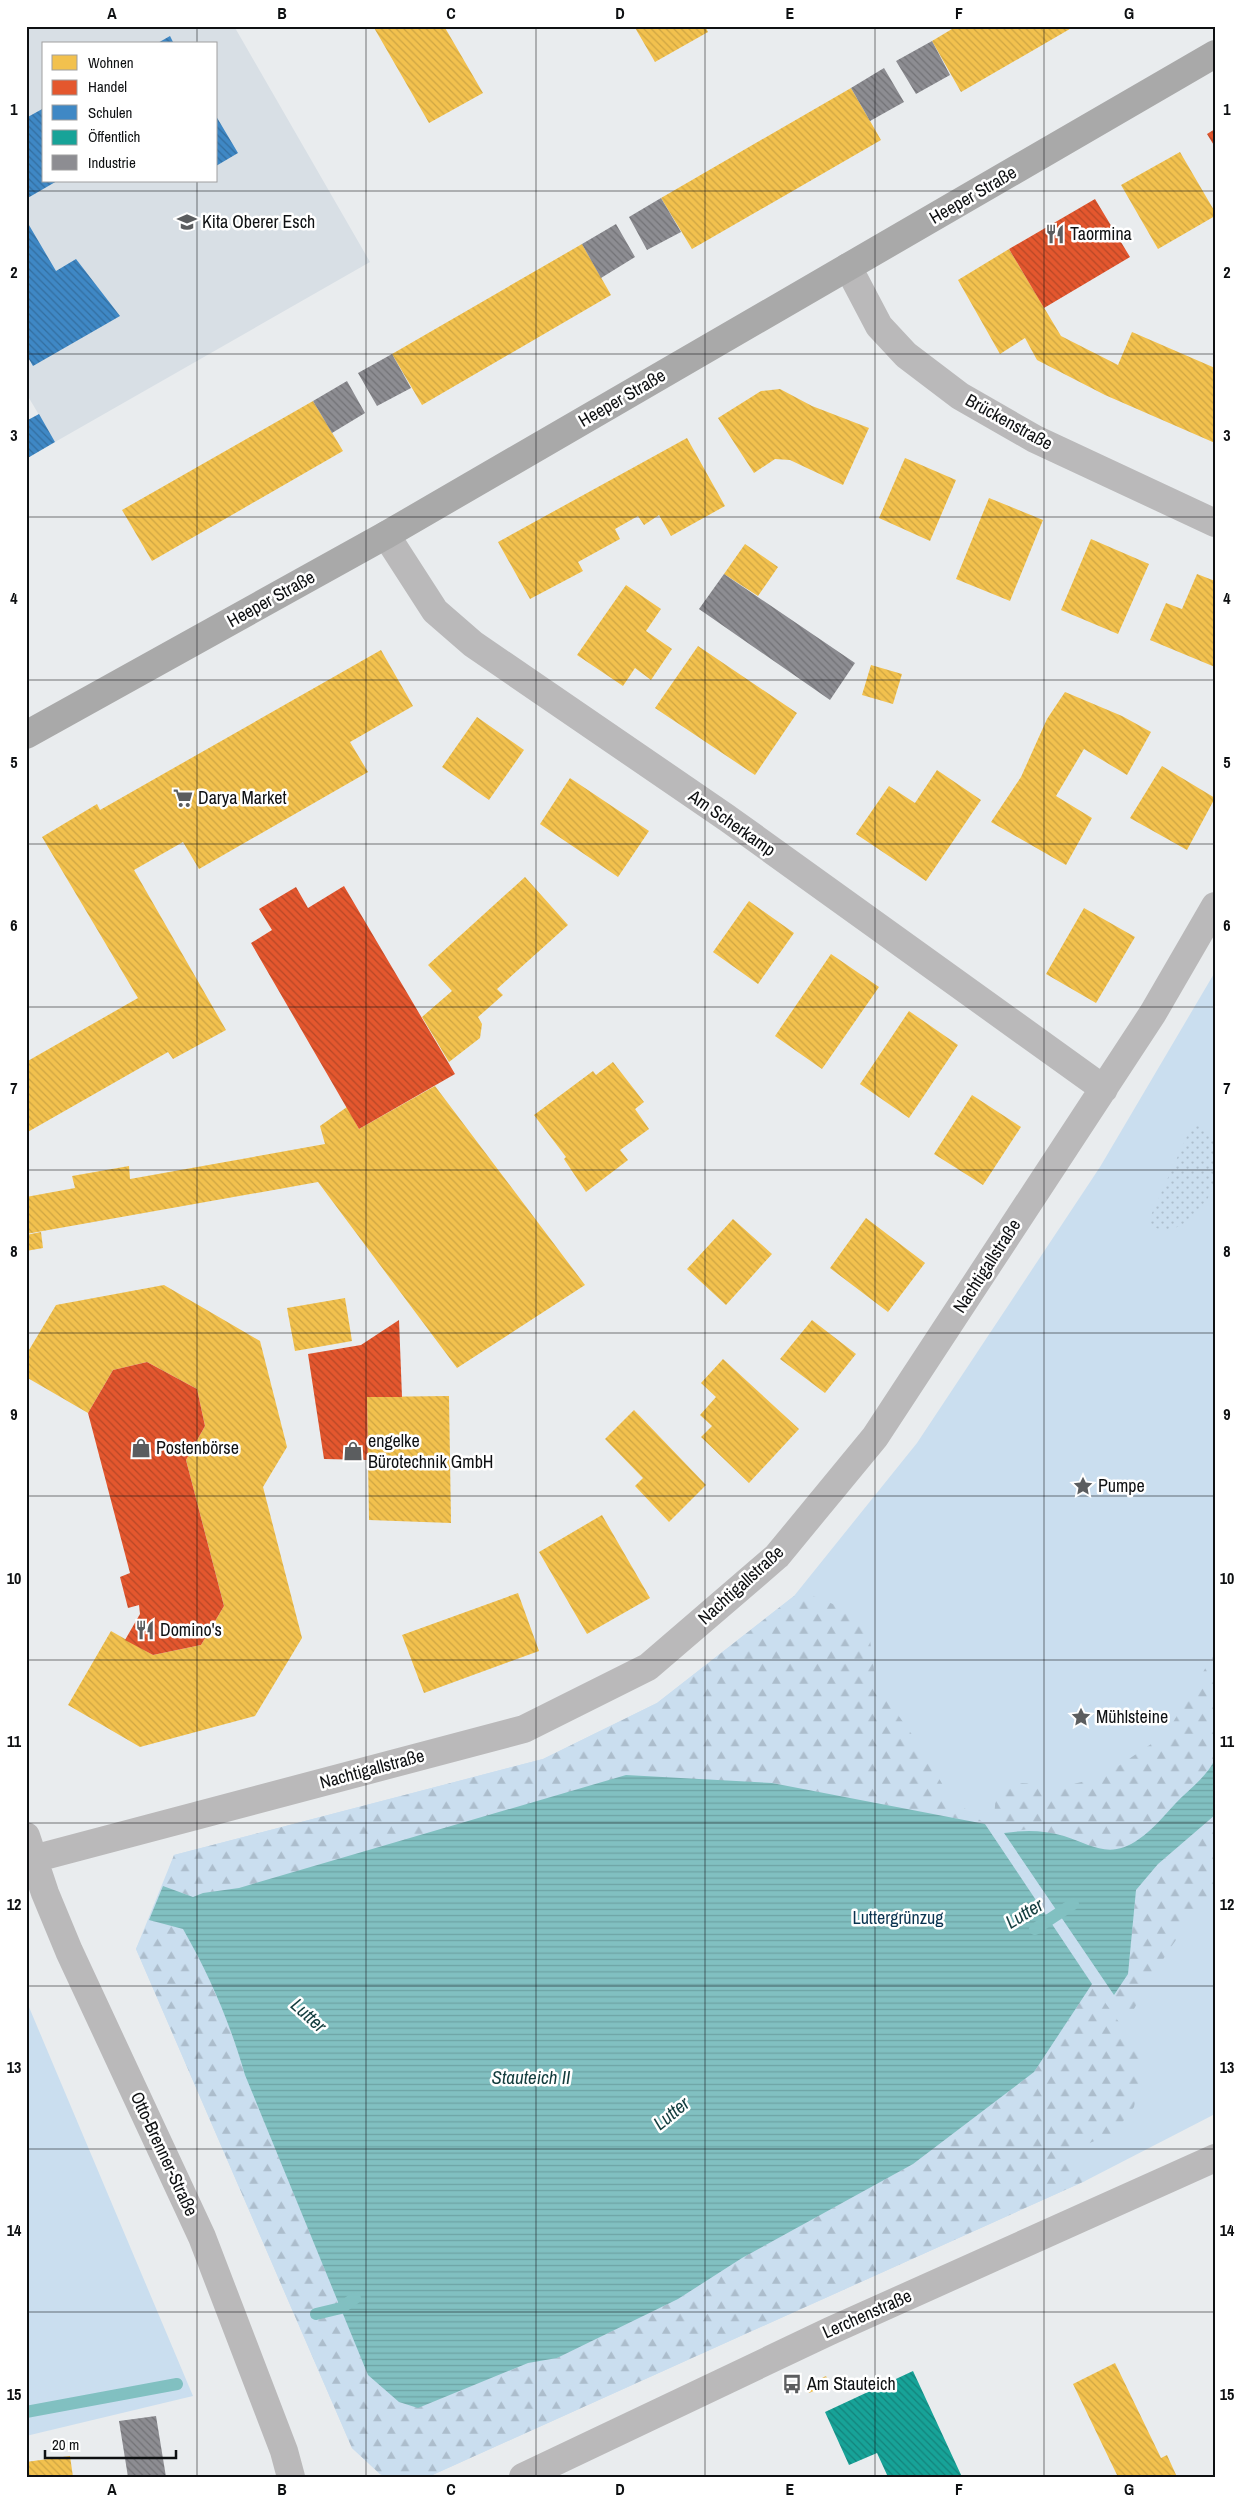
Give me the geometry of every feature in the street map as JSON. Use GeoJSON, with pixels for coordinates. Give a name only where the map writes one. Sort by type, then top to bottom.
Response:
{"type":"FeatureCollection","features":[{"type":"Feature","properties":{"kind":"main road","name":"Heeper Straße"},"geometry":{"type":"LineString","coordinates":[[26,735],[386,535],[1215,54]]}},
{"type":"Feature","properties":{"kind":"street","name":"Brückenstraße"},"geometry":{"type":"LineString","coordinates":[[848,267],[879,326],[906,355],[960,396],[1035,439],[1215,523]]}},
{"type":"Feature","properties":{"kind":"street","name":"Am Scherkamp"},"geometry":{"type":"LineString","coordinates":[[386,535],[435,611],[473,644],[727,818],[1104,1088]]}},
{"type":"Feature","properties":{"kind":"street","name":"Nachtigallstraße"},"geometry":{"type":"LineString","coordinates":[[30,1848],[524,1729],[648,1667],[776,1556],[875,1437],[1153,1013],[1215,906]]}},
{"type":"Feature","properties":{"kind":"street","name":"Otto-Brenner-Straße"},"geometry":{"type":"LineString","coordinates":[[30,1848],[69,1951],[202,2237],[284,2450],[291,2477]]}},
{"type":"Feature","properties":{"kind":"street","name":"Lerchenstraße"},"geometry":{"type":"LineString","coordinates":[[522,2477],[830,2331],[1215,2158]]}},
{"type":"Feature","properties":{"kind":"shaded area","name":"Kita Oberer Esch"},"geometry":{"type":"Polygon","coordinates":[[[26,26],[234,26],[370,262],[55,442],[29,398],[26,399],[26,26]]]}},
{"type":"Feature","properties":{"kind":"green space","name":"Luttergrünzug"},"geometry":{"type":"Polygon","coordinates":[[[1215,972],[1215,2114],[1085,2181],[428,2477],[387,2477],[380,2474],[352,2448],[136,1949],[174,1855],[543,1759],[657,1703],[794,1596],[917,1443],[1100,1167],[1215,972]]]}},
{"type":"Feature","properties":{"kind":"green space"},"geometry":{"type":"Polygon","coordinates":[[[1192,1125],[1201,1126],[1215,1142],[1215,1184],[1208,1198],[1191,1220],[1175,1228],[1161,1230],[1147,1224],[1192,1125]]]}},
{"type":"Feature","properties":{"kind":"green space"},"geometry":{"type":"Polygon","coordinates":[[[811,1595],[867,1618],[876,1684],[918,1743],[950,1797],[985,1824],[772,1783],[239,1888],[203,1893],[193,1897],[163,1886],[174,1855],[543,1759],[657,1703],[794,1596],[811,1595]]]}},
{"type":"Feature","properties":{"kind":"green space"},"geometry":{"type":"Polygon","coordinates":[[[1215,1652],[1215,1759],[1212,1766],[1139,1839],[1117,1850],[1092,1848],[1065,1837],[1028,1829],[1004,1833],[994,1818],[996,1794],[1022,1783],[1065,1786],[1102,1777],[1166,1734],[1215,1652]]]}},
{"type":"Feature","properties":{"kind":"green space"},"geometry":{"type":"Polygon","coordinates":[[[1215,1815],[1215,1895],[1178,1938],[1157,1969],[1129,2018],[1114,1995],[1128,1974],[1136,1890],[1158,1864],[1215,1815]]]}},
{"type":"Feature","properties":{"kind":"green space"},"geometry":{"type":"Polygon","coordinates":[[[149,1920],[183,1929],[202,1964],[226,2018],[245,2075],[368,2375],[440,2400],[528,2363],[557,2358],[678,2299],[742,2258],[913,2164],[1034,2072],[1092,1984],[1128,2035],[1138,2054],[1141,2071],[1134,2107],[1115,2132],[1069,2152],[1085,2181],[428,2477],[387,2477],[380,2474],[352,2448],[136,1949],[149,1920]]]}},
{"type":"Feature","properties":{"kind":"green space"},"geometry":{"type":"Polygon","coordinates":[[[26,2000],[193,2396],[26,2436],[26,2000]]]}},
{"type":"Feature","properties":{"kind":"water"},"geometry":{"type":"Polygon","coordinates":[[[1215,1759],[1215,1815],[1158,1864],[1136,1890],[1128,1974],[1114,1995],[1004,1833],[1027,1831],[1049,1833],[1064,1836],[1101,1849],[1119,1849],[1139,1839],[1153,1827],[1202,1777],[1212,1766],[1215,1759]]]}},
{"type":"Feature","properties":{"kind":"water","name":"Stauteich II"},"geometry":{"type":"Polygon","coordinates":[[[626,1775],[772,1783],[985,1824],[1092,1984],[1034,2072],[913,2164],[742,2258],[678,2299],[557,2358],[528,2363],[418,2408],[399,2402],[368,2375],[245,2075],[233,2037],[211,1982],[193,1947],[183,1929],[149,1920],[163,1886],[193,1897],[203,1893],[239,1888],[626,1775]]]}},
{"type":"Feature","properties":{"kind":"building: Wohnen"},"geometry":{"type":"Polygon","coordinates":[[[373,26],[444,26],[483,93],[429,123],[373,26]]]}},
{"type":"Feature","properties":{"kind":"building: Wohnen"},"geometry":{"type":"Polygon","coordinates":[[[634,26],[705,26],[708,32],[655,62],[634,26]]]}},
{"type":"Feature","properties":{"kind":"building: Wohnen"},"geometry":{"type":"Polygon","coordinates":[[[957,26],[1075,26],[961,92],[932,41],[957,26]]]}},
{"type":"Feature","properties":{"kind":"building: Wohnen"},"geometry":{"type":"Polygon","coordinates":[[[851,88],[881,140],[692,249],[661,198],[851,88]]]}},
{"type":"Feature","properties":{"kind":"building: Wohnen"},"geometry":{"type":"Polygon","coordinates":[[[1180,152],[1215,212],[1215,216],[1158,249],[1121,185],[1180,152]]]}},
{"type":"Feature","properties":{"kind":"building: Wohnen"},"geometry":{"type":"Polygon","coordinates":[[[582,244],[611,295],[422,405],[392,354],[582,244]]]}},
{"type":"Feature","properties":{"kind":"building: Wohnen"},"geometry":{"type":"Polygon","coordinates":[[[1009,249],[1061,336],[1118,365],[1132,332],[1215,368],[1215,443],[1105,395],[1037,360],[1025,338],[1000,354],[958,280],[1009,249]]]}},
{"type":"Feature","properties":{"kind":"building: Wohnen"},"geometry":{"type":"Polygon","coordinates":[[[780,389],[812,406],[869,428],[843,485],[790,460],[775,459],[754,473],[718,418],[761,391],[780,389]]]}},
{"type":"Feature","properties":{"kind":"building: Wohnen"},"geometry":{"type":"Polygon","coordinates":[[[313,401],[343,451],[152,561],[122,510],[313,401]]]}},
{"type":"Feature","properties":{"kind":"building: Wohnen"},"geometry":{"type":"Polygon","coordinates":[[[687,438],[725,506],[671,536],[659,515],[644,525],[638,516],[615,529],[620,539],[578,562],[583,571],[530,599],[498,542],[687,438]]]}},
{"type":"Feature","properties":{"kind":"building: Wohnen"},"geometry":{"type":"Polygon","coordinates":[[[905,458],[956,480],[930,541],[879,518],[905,458]]]}},
{"type":"Feature","properties":{"kind":"building: Wohnen"},"geometry":{"type":"Polygon","coordinates":[[[989,498],[1043,520],[1010,601],[956,579],[989,498]]]}},
{"type":"Feature","properties":{"kind":"building: Wohnen"},"geometry":{"type":"Polygon","coordinates":[[[1091,539],[1149,564],[1118,634],[1061,610],[1091,539]]]}},
{"type":"Feature","properties":{"kind":"building: Wohnen"},"geometry":{"type":"Polygon","coordinates":[[[745,544],[778,567],[758,596],[724,574],[745,544]]]}},
{"type":"Feature","properties":{"kind":"building: Wohnen"},"geometry":{"type":"Polygon","coordinates":[[[1197,574],[1215,581],[1215,667],[1150,640],[1166,603],[1182,609],[1197,574]]]}},
{"type":"Feature","properties":{"kind":"building: Wohnen"},"geometry":{"type":"Polygon","coordinates":[[[626,585],[661,609],[646,631],[672,649],[651,680],[635,668],[623,686],[577,655],[626,585]]]}},
{"type":"Feature","properties":{"kind":"building: Wohnen"},"geometry":{"type":"Polygon","coordinates":[[[698,646],[797,713],[755,775],[655,708],[698,646]]]}},
{"type":"Feature","properties":{"kind":"building: Wohnen"},"geometry":{"type":"Polygon","coordinates":[[[381,650],[413,706],[350,742],[368,772],[199,869],[183,842],[134,870],[226,1030],[173,1059],[168,1052],[26,1133],[26,1062],[138,998],[42,837],[97,804],[100,810],[381,650]]]}},
{"type":"Feature","properties":{"kind":"building: Wohnen"},"geometry":{"type":"Polygon","coordinates":[[[871,665],[902,674],[893,704],[862,695],[871,665]]]}},
{"type":"Feature","properties":{"kind":"building: Wohnen"},"geometry":{"type":"Polygon","coordinates":[[[1065,692],[1122,716],[1151,732],[1127,775],[1084,749],[1056,796],[1092,818],[1066,865],[991,822],[1021,777],[1047,719],[1065,692]]]}},
{"type":"Feature","properties":{"kind":"building: Wohnen"},"geometry":{"type":"Polygon","coordinates":[[[477,717],[524,750],[489,800],[442,767],[477,717]]]}},
{"type":"Feature","properties":{"kind":"building: Wohnen"},"geometry":{"type":"Polygon","coordinates":[[[1162,766],[1215,798],[1187,850],[1130,818],[1162,766]]]}},
{"type":"Feature","properties":{"kind":"building: Wohnen"},"geometry":{"type":"Polygon","coordinates":[[[937,770],[981,800],[926,881],[856,834],[889,786],[915,803],[937,770]]]}},
{"type":"Feature","properties":{"kind":"building: Wohnen"},"geometry":{"type":"Polygon","coordinates":[[[570,778],[649,831],[618,877],[540,824],[570,778]]]}},
{"type":"Feature","properties":{"kind":"building: Wohnen"},"geometry":{"type":"Polygon","coordinates":[[[525,877],[568,925],[497,989],[503,995],[478,1017],[482,1024],[480,1038],[449,1062],[422,1017],[452,991],[428,965],[525,877]]]}},
{"type":"Feature","properties":{"kind":"building: Wohnen"},"geometry":{"type":"Polygon","coordinates":[[[749,901],[794,933],[758,984],[713,952],[749,901]]]}},
{"type":"Feature","properties":{"kind":"building: Wohnen"},"geometry":{"type":"Polygon","coordinates":[[[1084,908],[1135,937],[1096,1003],[1046,974],[1084,908]]]}},
{"type":"Feature","properties":{"kind":"building: Wohnen"},"geometry":{"type":"Polygon","coordinates":[[[831,954],[879,987],[822,1069],[775,1036],[831,954]]]}},
{"type":"Feature","properties":{"kind":"building: Wohnen"},"geometry":{"type":"Polygon","coordinates":[[[909,1011],[958,1045],[909,1118],[860,1084],[909,1011]]]}},
{"type":"Feature","properties":{"kind":"building: Wohnen"},"geometry":{"type":"Polygon","coordinates":[[[613,1062],[644,1102],[635,1109],[649,1129],[620,1150],[628,1160],[586,1192],[564,1159],[566,1157],[534,1115],[593,1071],[596,1075],[613,1062]]]}},
{"type":"Feature","properties":{"kind":"building: Wohnen"},"geometry":{"type":"Polygon","coordinates":[[[435,1086],[585,1285],[457,1368],[318,1182],[26,1234],[26,1197],[75,1188],[72,1176],[129,1166],[130,1179],[325,1144],[320,1126],[347,1107],[359,1129],[435,1086]]]}},
{"type":"Feature","properties":{"kind":"building: Wohnen"},"geometry":{"type":"Polygon","coordinates":[[[972,1095],[1021,1127],[983,1185],[934,1154],[972,1095]]]}},
{"type":"Feature","properties":{"kind":"building: Wohnen"},"geometry":{"type":"Polygon","coordinates":[[[866,1218],[925,1263],[888,1312],[830,1268],[866,1218]]]}},
{"type":"Feature","properties":{"kind":"building: Wohnen"},"geometry":{"type":"Polygon","coordinates":[[[733,1219],[772,1254],[726,1305],[687,1269],[733,1219]]]}},
{"type":"Feature","properties":{"kind":"building: Wohnen"},"geometry":{"type":"Polygon","coordinates":[[[41,1232],[43,1248],[26,1251],[26,1235],[41,1232]]]}},
{"type":"Feature","properties":{"kind":"building: Wohnen"},"geometry":{"type":"Polygon","coordinates":[[[164,1285],[260,1341],[287,1447],[263,1487],[302,1638],[255,1716],[140,1747],[68,1705],[111,1631],[153,1655],[201,1645],[224,1606],[186,1460],[205,1426],[197,1389],[147,1362],[113,1370],[88,1413],[26,1377],[26,1355],[56,1305],[164,1285]]]}},
{"type":"Feature","properties":{"kind":"building: Wohnen"},"geometry":{"type":"Polygon","coordinates":[[[345,1298],[352,1341],[295,1351],[287,1308],[345,1298]]]}},
{"type":"Feature","properties":{"kind":"building: Wohnen"},"geometry":{"type":"Polygon","coordinates":[[[812,1320],[856,1354],[825,1393],[780,1359],[812,1320]]]}},
{"type":"Feature","properties":{"kind":"building: Wohnen"},"geometry":{"type":"Polygon","coordinates":[[[723,1359],[799,1429],[749,1483],[701,1437],[712,1426],[700,1415],[716,1397],[701,1383],[723,1359]]]}},
{"type":"Feature","properties":{"kind":"building: Wohnen"},"geometry":{"type":"Polygon","coordinates":[[[449,1396],[451,1523],[369,1520],[367,1397],[449,1396]]]}},
{"type":"Feature","properties":{"kind":"building: Wohnen"},"geometry":{"type":"Polygon","coordinates":[[[634,1410],[706,1485],[669,1522],[635,1486],[643,1478],[605,1439],[634,1410]]]}},
{"type":"Feature","properties":{"kind":"building: Wohnen"},"geometry":{"type":"Polygon","coordinates":[[[602,1515],[650,1598],[587,1634],[539,1552],[602,1515]]]}},
{"type":"Feature","properties":{"kind":"building: Wohnen"},"geometry":{"type":"Polygon","coordinates":[[[518,1593],[539,1651],[424,1693],[402,1635],[518,1593]]]}},
{"type":"Feature","properties":{"kind":"building: Wohnen"},"geometry":{"type":"Polygon","coordinates":[[[1115,2363],[1161,2458],[1167,2455],[1177,2477],[1118,2477],[1073,2384],[1115,2363]]]}},
{"type":"Feature","properties":{"kind":"building: Wohnen"},"geometry":{"type":"Polygon","coordinates":[[[826,2376],[830,2384],[809,2393],[805,2386],[826,2376]]]}},
{"type":"Feature","properties":{"kind":"building: Wohnen"},"geometry":{"type":"Polygon","coordinates":[[[70,2456],[73,2477],[26,2477],[26,2462],[70,2456]]]}},
{"type":"Feature","properties":{"kind":"building: Handel"},"geometry":{"type":"Polygon","coordinates":[[[1215,129],[1215,147],[1207,134],[1215,129]]]}},
{"type":"Feature","properties":{"kind":"building: Handel"},"geometry":{"type":"Polygon","coordinates":[[[1095,199],[1130,257],[1044,308],[1009,249],[1095,199]]]}},
{"type":"Feature","properties":{"kind":"building: Handel"},"geometry":{"type":"Polygon","coordinates":[[[344,886],[455,1074],[359,1129],[251,943],[272,930],[259,909],[296,887],[308,908],[344,886]]]}},
{"type":"Feature","properties":{"kind":"building: Handel"},"geometry":{"type":"Polygon","coordinates":[[[399,1320],[402,1397],[367,1397],[368,1460],[324,1459],[308,1354],[361,1345],[399,1320]]]}},
{"type":"Feature","properties":{"kind":"building: Handel"},"geometry":{"type":"Polygon","coordinates":[[[147,1362],[197,1389],[205,1426],[186,1460],[224,1606],[201,1645],[153,1655],[125,1640],[140,1614],[139,1605],[128,1608],[120,1577],[130,1573],[88,1413],[113,1370],[147,1362]]]}},
{"type":"Feature","properties":{"kind":"building: Schulen"},"geometry":{"type":"Polygon","coordinates":[[[170,36],[173,42],[160,42],[170,36]]]}},
{"type":"Feature","properties":{"kind":"building: Schulen"},"geometry":{"type":"Polygon","coordinates":[[[42,109],[42,182],[55,182],[26,199],[26,118],[42,109]]]}},
{"type":"Feature","properties":{"kind":"building: Schulen"},"geometry":{"type":"Polygon","coordinates":[[[218,119],[238,153],[218,165],[218,119]]]}},
{"type":"Feature","properties":{"kind":"building: Schulen"},"geometry":{"type":"Polygon","coordinates":[[[26,220],[56,271],[76,259],[120,316],[33,366],[26,354],[26,220]]]}},
{"type":"Feature","properties":{"kind":"building: Schulen"},"geometry":{"type":"Polygon","coordinates":[[[39,414],[55,442],[26,459],[26,421],[39,414]]]}},
{"type":"Feature","properties":{"kind":"building: Öffentlich"},"geometry":{"type":"Polygon","coordinates":[[[913,2371],[962,2477],[888,2477],[877,2453],[849,2465],[825,2412],[913,2371]]]}},
{"type":"Feature","properties":{"kind":"building: Industrie"},"geometry":{"type":"Polygon","coordinates":[[[932,41],[950,75],[916,94],[896,61],[932,41]]]}},
{"type":"Feature","properties":{"kind":"building: Industrie"},"geometry":{"type":"Polygon","coordinates":[[[884,68],[904,102],[870,121],[851,88],[884,68]]]}},
{"type":"Feature","properties":{"kind":"building: Industrie"},"geometry":{"type":"Polygon","coordinates":[[[661,198],[681,232],[647,250],[629,217],[661,198]]]}},
{"type":"Feature","properties":{"kind":"building: Industrie"},"geometry":{"type":"Polygon","coordinates":[[[616,224],[635,257],[601,278],[582,244],[616,224]]]}},
{"type":"Feature","properties":{"kind":"building: Industrie"},"geometry":{"type":"Polygon","coordinates":[[[392,354],[411,388],[377,406],[358,373],[392,354]]]}},
{"type":"Feature","properties":{"kind":"building: Industrie"},"geometry":{"type":"Polygon","coordinates":[[[347,381],[365,413],[332,433],[313,401],[347,381]]]}},
{"type":"Feature","properties":{"kind":"building: Industrie"},"geometry":{"type":"Polygon","coordinates":[[[724,574],[855,663],[830,700],[699,609],[724,574]]]}},
{"type":"Feature","properties":{"kind":"building: Industrie"},"geometry":{"type":"Polygon","coordinates":[[[156,2416],[166,2477],[128,2477],[119,2421],[156,2416]]]}},
{"type":"Feature","properties":{"kind":"waterway","name":"Lutter"},"geometry":{"type":"LineString","coordinates":[[1035,1929],[1073,1904]]}},
{"type":"Feature","properties":{"kind":"waterway"},"geometry":{"type":"LineString","coordinates":[[316,2314],[341,2308],[355,2298]]}},
{"type":"Feature","properties":{"kind":"waterway"},"geometry":{"type":"LineString","coordinates":[[26,2412],[177,2384]]}},
{"type":"Feature","properties":{"kind":"place","name":"Kita Oberer Esch"},"geometry":{"type":"Point","coordinates":[187,222]}},
{"type":"Feature","properties":{"kind":"place","name":"Taormina"},"geometry":{"type":"Point","coordinates":[1055,234]}},
{"type":"Feature","properties":{"kind":"place","name":"Darya Market"},"geometry":{"type":"Point","coordinates":[183,798]}},
{"type":"Feature","properties":{"kind":"place","name":"Postenbörse"},"geometry":{"type":"Point","coordinates":[141,1448]}},
{"type":"Feature","properties":{"kind":"place","name":"engelke Bürotechnik GmbH"},"geometry":{"type":"Point","coordinates":[353,1451]}},
{"type":"Feature","properties":{"kind":"place","name":"Pumpe"},"geometry":{"type":"Point","coordinates":[1083,1486]}},
{"type":"Feature","properties":{"kind":"place","name":"Domino's"},"geometry":{"type":"Point","coordinates":[145,1630]}},
{"type":"Feature","properties":{"kind":"place","name":"Mühlsteine"},"geometry":{"type":"Point","coordinates":[1081,1717]}},
{"type":"Feature","properties":{"kind":"place","name":"Am Stauteich"},"geometry":{"type":"Point","coordinates":[792,2384]}}]}
